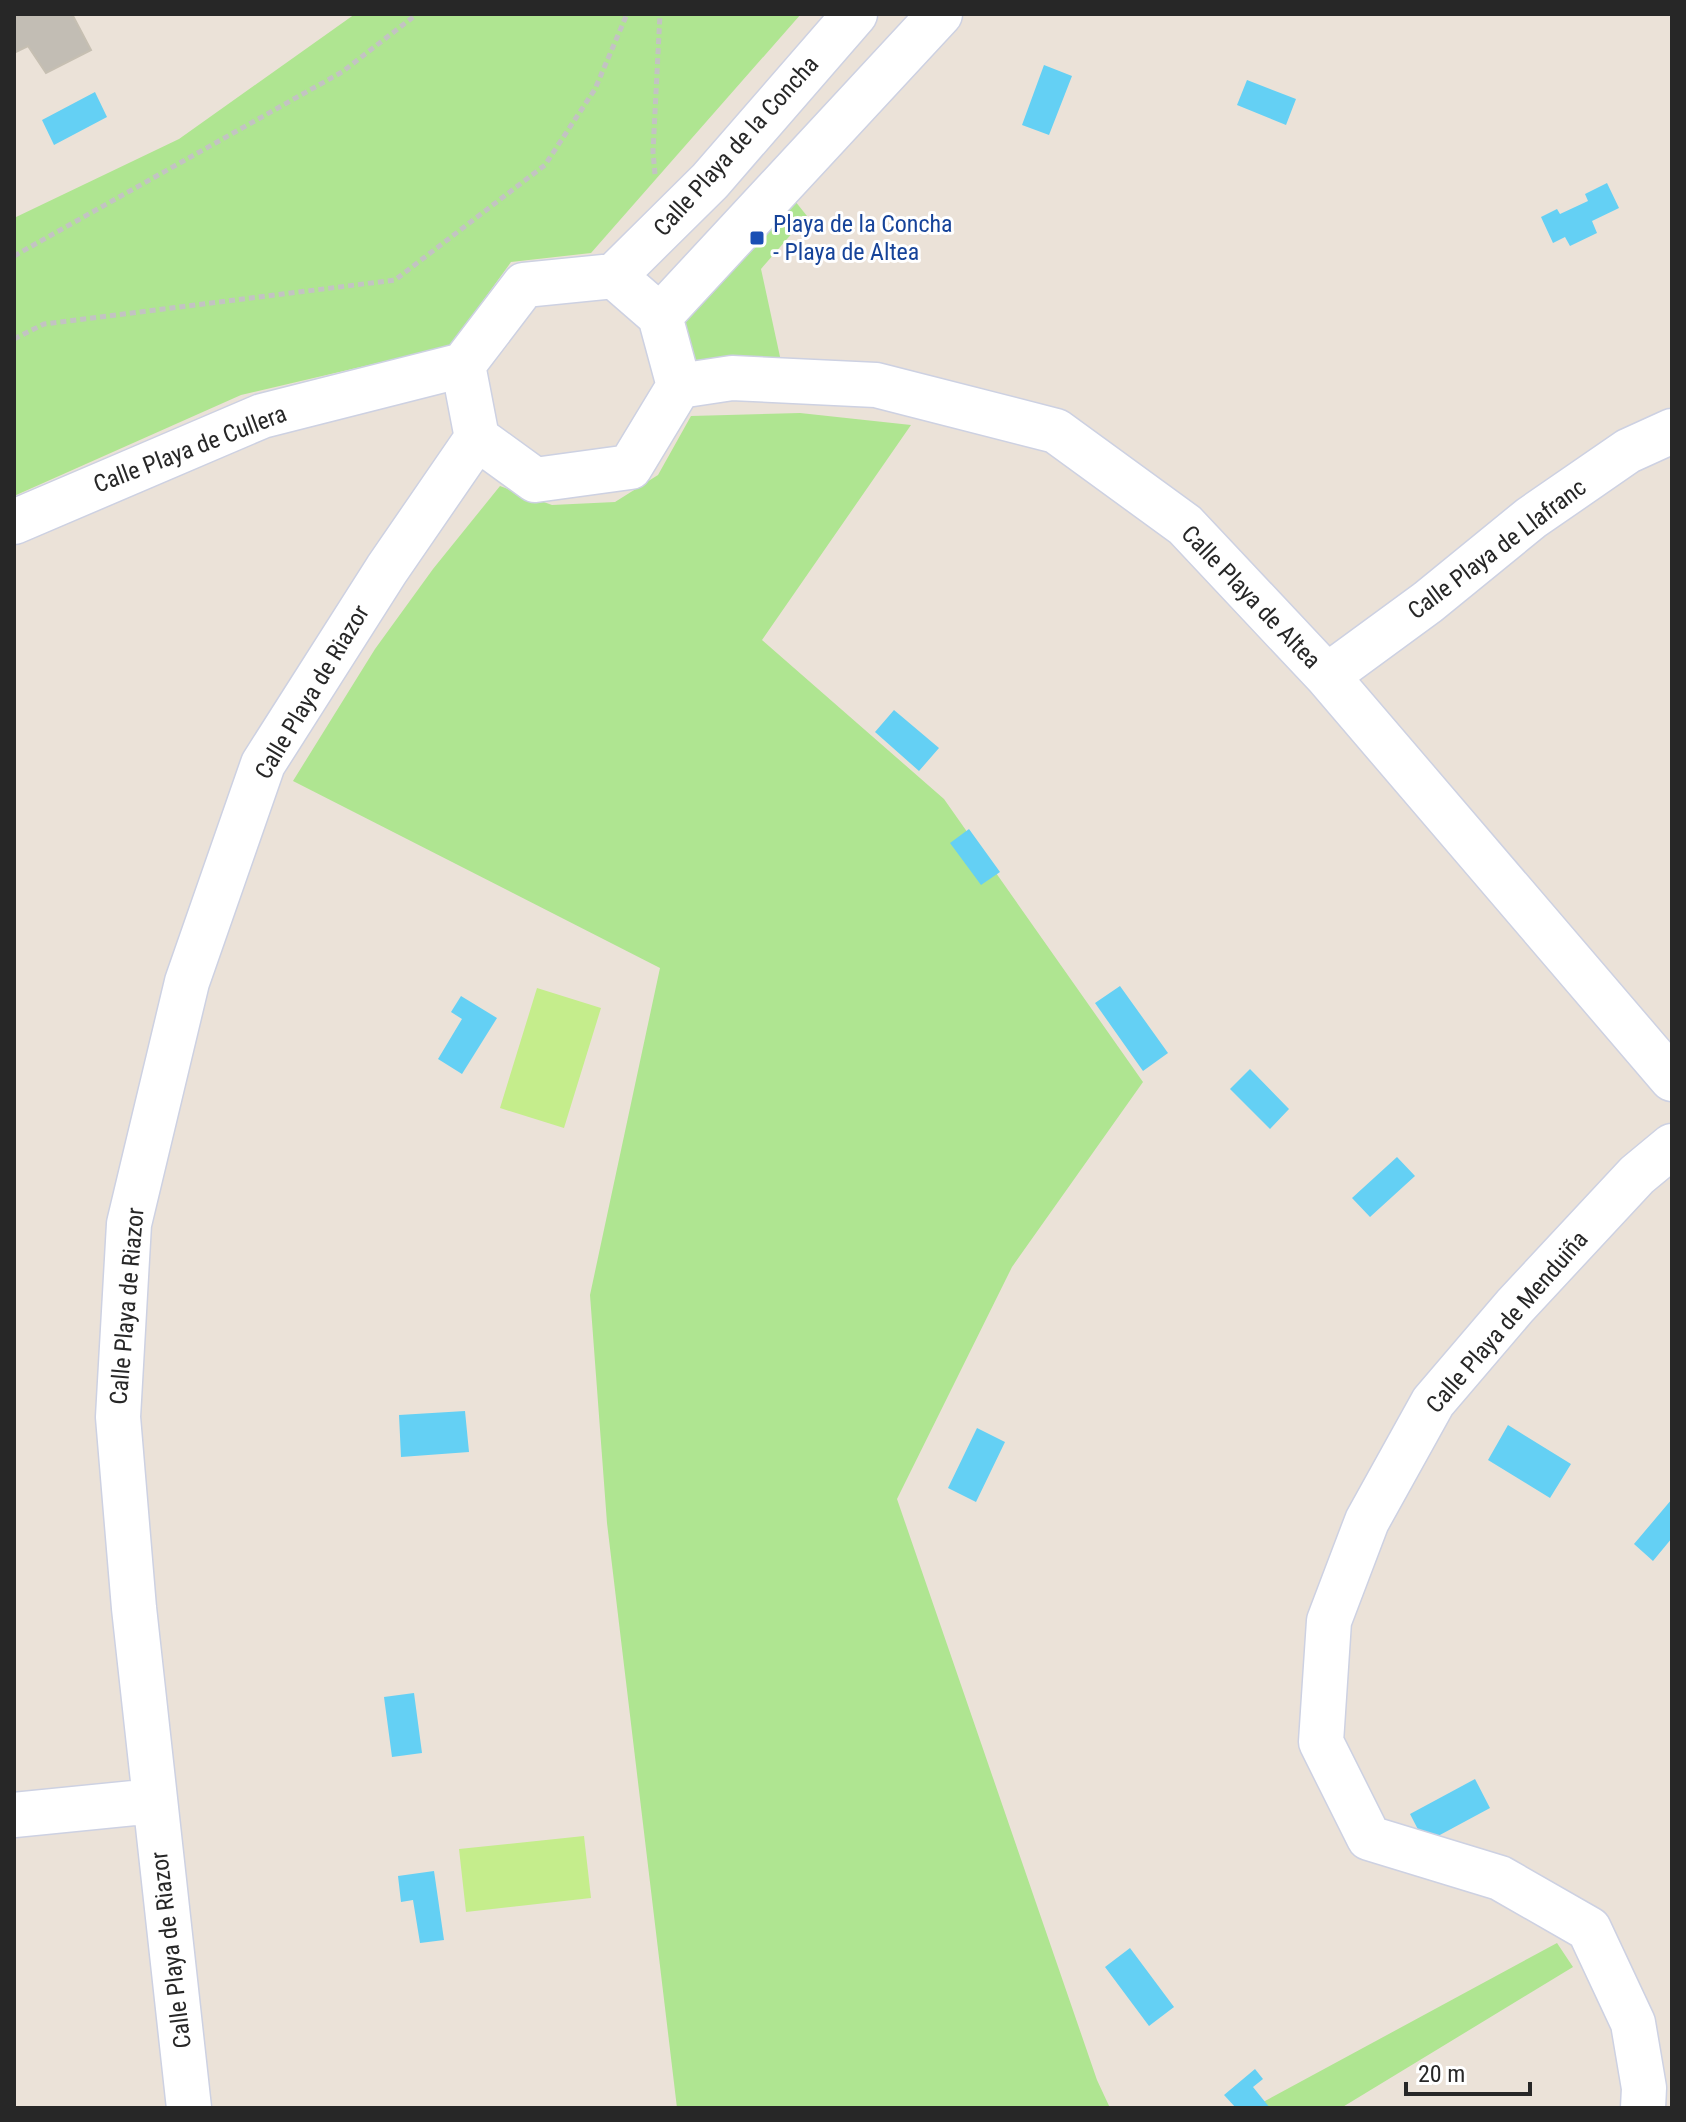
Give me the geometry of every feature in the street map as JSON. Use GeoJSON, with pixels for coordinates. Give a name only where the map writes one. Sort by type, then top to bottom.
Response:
{"type":"FeatureCollection","features":[{"type":"Feature","properties":{"kind":"street","name":"Calle Playa de la Concha"},"geometry":{"type":"LineString","coordinates":[[614,276],[710,181],[855,14]]}},
{"type":"Feature","properties":{"kind":"street"},"geometry":{"type":"LineString","coordinates":[[660,316],[940,14]]}},
{"type":"Feature","properties":{"kind":"street"},"geometry":{"type":"LineString","coordinates":[[614,276],[660,316],[679,386],[630,467],[535,480],[477,438],[463,365],[524,285],[614,276]]}},
{"type":"Feature","properties":{"kind":"street","name":"Calle Playa de Cullera"},"geometry":{"type":"LineString","coordinates":[[14,522],[262,416],[463,365]]}},
{"type":"Feature","properties":{"kind":"street","name":"Calle Playa de Altea"},"geometry":{"type":"LineString","coordinates":[[679,386],[732,378],[876,385],[1056,431],[1185,525],[1327,676],[1672,1079]]}},
{"type":"Feature","properties":{"kind":"street","name":"Calle Playa de Llafranc"},"geometry":{"type":"LineString","coordinates":[[1327,676],[1428,602],[1531,518],[1628,451],[1672,431]]}},
{"type":"Feature","properties":{"kind":"street","name":"Calle Playa de Riazor"},"geometry":{"type":"LineString","coordinates":[[189,2108],[134,1608],[118,1417],[129,1224],[183,997],[263,764],[387,569],[477,438]]}},
{"type":"Feature","properties":{"kind":"street","name":"Calle Playa de Menduiña"},"geometry":{"type":"LineString","coordinates":[[1643,2108],[1644,2088],[1633,2023],[1589,1929],[1500,1878],[1369,1838],[1321,1742],[1329,1621],[1367,1521],[1433,1402],[1515,1306],[1637,1175],[1672,1146]]}},
{"type":"Feature","properties":{"kind":"street"},"geometry":{"type":"LineString","coordinates":[[14,1815],[154,1801]]}},
{"type":"Feature","properties":{"kind":"path"},"geometry":{"type":"LineString","coordinates":[[14,256],[342,72],[417,14]]}},
{"type":"Feature","properties":{"kind":"path"},"geometry":{"type":"LineString","coordinates":[[14,339],[44,324],[395,280],[545,165],[595,89],[627,14]]}},
{"type":"Feature","properties":{"kind":"path"},"geometry":{"type":"LineString","coordinates":[[656,183],[653,152],[660,14]]}},
{"type":"Feature","properties":{"kind":"green space"},"geometry":{"type":"Polygon","coordinates":[[[355,14],[801,14],[591,253],[511,262],[450,346],[241,395],[14,496],[14,218],[179,139],[355,14]]]}},
{"type":"Feature","properties":{"kind":"green space"},"geometry":{"type":"Polygon","coordinates":[[[791,196],[807,216],[761,269],[782,366],[687,370],[670,319],[791,196]]]}},
{"type":"Feature","properties":{"kind":"green space"},"geometry":{"type":"Polygon","coordinates":[[[800,413],[911,425],[762,640],[944,799],[1143,1082],[1012,1267],[897,1499],[1097,2080],[1110,2108],[677,2108],[607,1523],[590,1295],[660,968],[293,781],[375,649],[433,569],[500,486],[552,505],[615,502],[658,475],[691,416],[800,413]]]}},
{"type":"Feature","properties":{"kind":"green space"},"geometry":{"type":"Polygon","coordinates":[[[537,988],[601,1008],[564,1128],[500,1108],[537,988]]]}},
{"type":"Feature","properties":{"kind":"green space"},"geometry":{"type":"Polygon","coordinates":[[[584,1836],[591,1898],[466,1912],[459,1849],[584,1836]]]}},
{"type":"Feature","properties":{"kind":"green space"},"geometry":{"type":"Polygon","coordinates":[[[1557,1943],[1573,1967],[1341,2108],[1252,2108],[1557,1943]]]}},
{"type":"Feature","properties":{"kind":"water"},"geometry":{"type":"Polygon","coordinates":[[[1044,65],[1072,76],[1049,135],[1022,125],[1044,65]]]}},
{"type":"Feature","properties":{"kind":"water"},"geometry":{"type":"Polygon","coordinates":[[[1247,80],[1296,99],[1286,125],[1237,105],[1247,80]]]}},
{"type":"Feature","properties":{"kind":"water"},"geometry":{"type":"Polygon","coordinates":[[[95,92],[107,117],[54,145],[42,120],[95,92]]]}},
{"type":"Feature","properties":{"kind":"water"},"geometry":{"type":"Polygon","coordinates":[[[1607,183],[1619,208],[1592,221],[1597,233],[1570,246],[1565,237],[1553,243],[1541,217],[1557,209],[1560,214],[1588,201],[1585,194],[1607,183]]]}},
{"type":"Feature","properties":{"kind":"water"},"geometry":{"type":"Polygon","coordinates":[[[894,710],[939,748],[919,771],[875,732],[894,710]]]}},
{"type":"Feature","properties":{"kind":"water"},"geometry":{"type":"Polygon","coordinates":[[[969,829],[1000,872],[981,885],[950,843],[969,829]]]}},
{"type":"Feature","properties":{"kind":"water"},"geometry":{"type":"Polygon","coordinates":[[[1120,986],[1168,1053],[1143,1071],[1095,1003],[1120,986]]]}},
{"type":"Feature","properties":{"kind":"water"},"geometry":{"type":"Polygon","coordinates":[[[461,996],[497,1018],[462,1074],[438,1059],[462,1019],[451,1012],[461,996]]]}},
{"type":"Feature","properties":{"kind":"water"},"geometry":{"type":"Polygon","coordinates":[[[1250,1069],[1289,1109],[1270,1129],[1230,1089],[1250,1069]]]}},
{"type":"Feature","properties":{"kind":"water"},"geometry":{"type":"Polygon","coordinates":[[[1397,1157],[1415,1176],[1370,1217],[1352,1198],[1397,1157]]]}},
{"type":"Feature","properties":{"kind":"water"},"geometry":{"type":"Polygon","coordinates":[[[465,1411],[469,1452],[401,1457],[399,1415],[465,1411]]]}},
{"type":"Feature","properties":{"kind":"water"},"geometry":{"type":"Polygon","coordinates":[[[1508,1425],[1571,1464],[1550,1498],[1488,1460],[1508,1425]]]}},
{"type":"Feature","properties":{"kind":"water"},"geometry":{"type":"Polygon","coordinates":[[[977,1428],[1005,1442],[976,1502],[948,1488],[977,1428]]]}},
{"type":"Feature","properties":{"kind":"water"},"geometry":{"type":"Polygon","coordinates":[[[1672,1499],[1672,1538],[1653,1561],[1634,1544],[1672,1499]]]}},
{"type":"Feature","properties":{"kind":"water"},"geometry":{"type":"Polygon","coordinates":[[[414,1693],[422,1753],[392,1757],[384,1697],[414,1693]]]}},
{"type":"Feature","properties":{"kind":"water"},"geometry":{"type":"Polygon","coordinates":[[[1475,1779],[1490,1808],[1425,1843],[1410,1814],[1475,1779]]]}},
{"type":"Feature","properties":{"kind":"water"},"geometry":{"type":"Polygon","coordinates":[[[434,1871],[444,1940],[420,1943],[413,1900],[401,1902],[398,1876],[434,1871]]]}},
{"type":"Feature","properties":{"kind":"water"},"geometry":{"type":"Polygon","coordinates":[[[1130,1948],[1174,2007],[1149,2026],[1105,1967],[1130,1948]]]}},
{"type":"Feature","properties":{"kind":"water"},"geometry":{"type":"Polygon","coordinates":[[[1255,2069],[1263,2079],[1253,2087],[1270,2108],[1236,2108],[1224,2095],[1255,2069]]]}},
{"type":"Feature","properties":{"kind":"building"},"geometry":{"type":"Polygon","coordinates":[[[14,14],[72,14],[91,50],[46,73],[28,46],[14,53],[14,14]]]}},
{"type":"Feature","properties":{"kind":"place","name":"Playa de la Concha - Playa de Altea"},"geometry":{"type":"Point","coordinates":[757,238]}}]}
